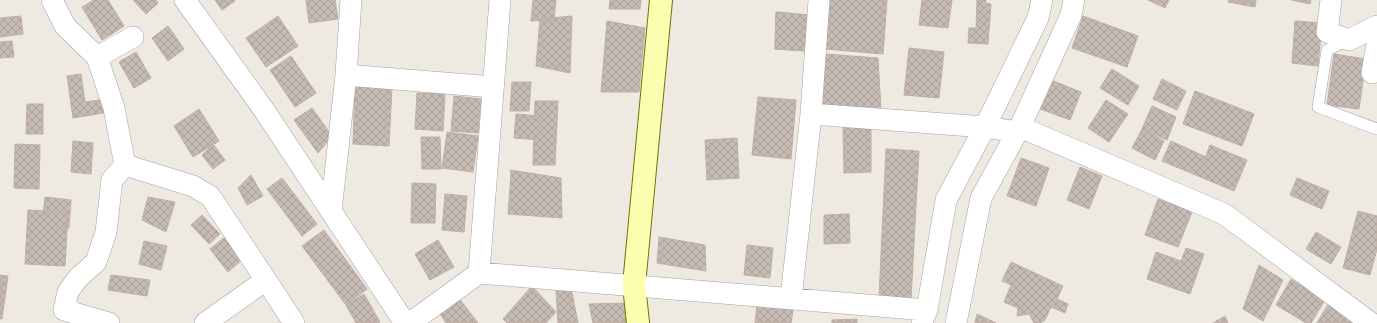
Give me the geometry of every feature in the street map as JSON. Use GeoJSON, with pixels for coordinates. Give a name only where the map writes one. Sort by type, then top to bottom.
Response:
{"type":"FeatureCollection","features":[{"type":"Feature","properties":{"kind":"street"},"geometry":{"type":"LineString","coordinates":[[52,0],[65,26],[97,58],[114,108],[125,165]]}},
{"type":"Feature","properties":{"kind":"street"},"geometry":{"type":"LineString","coordinates":[[185,0],[264,110],[405,323]]}},
{"type":"Feature","properties":{"kind":"street"},"geometry":{"type":"LineString","coordinates":[[331,212],[346,75],[351,0]]}},
{"type":"Feature","properties":{"kind":"street"},"geometry":{"type":"LineString","coordinates":[[479,273],[500,0]]}},
{"type":"Feature","properties":{"kind":"street"},"geometry":{"type":"LineString","coordinates":[[638,323],[634,285],[661,0]]}},
{"type":"Feature","properties":{"kind":"street"},"geometry":{"type":"LineString","coordinates":[[791,298],[811,114],[819,0]]}},
{"type":"Feature","properties":{"kind":"street"},"geometry":{"type":"LineString","coordinates":[[410,323],[479,273],[791,298],[924,316],[946,200],[985,127],[1038,18],[1042,0]]}},
{"type":"Feature","properties":{"kind":"street"},"geometry":{"type":"LineString","coordinates":[[956,323],[980,198],[1019,129],[1071,15],[1074,0]]}},
{"type":"Feature","properties":{"kind":"street"},"geometry":{"type":"LineString","coordinates":[[1331,0],[1327,32],[1349,40],[1377,26]]}},
{"type":"Feature","properties":{"kind":"street"},"geometry":{"type":"LineString","coordinates":[[97,58],[133,37]]}},
{"type":"Feature","properties":{"kind":"street"},"geometry":{"type":"LineString","coordinates":[[1372,73],[1377,44]]}},
{"type":"Feature","properties":{"kind":"street"},"geometry":{"type":"LineString","coordinates":[[346,75],[493,87]]}},
{"type":"Feature","properties":{"kind":"street"},"geometry":{"type":"LineString","coordinates":[[811,114],[1019,129],[1224,214],[1371,323]]}},
{"type":"Feature","properties":{"kind":"street"},"geometry":{"type":"LineString","coordinates":[[125,165],[193,186],[210,196],[294,323]]}},
{"type":"Feature","properties":{"kind":"street"},"geometry":{"type":"LineString","coordinates":[[109,323],[64,310],[68,292],[78,278],[96,262],[106,232],[112,180],[125,165]]}},
{"type":"Feature","properties":{"kind":"street"},"geometry":{"type":"LineString","coordinates":[[205,323],[266,280]]}},
{"type":"Feature","properties":{"kind":"lane"},"geometry":{"type":"LineString","coordinates":[[1349,40],[1327,50],[1318,107],[1377,128]]}},
{"type":"Feature","properties":{"kind":"building"},"geometry":{"type":"Polygon","coordinates":[[[94,0],[108,0],[124,26],[102,40],[82,7],[94,0]]]}},
{"type":"Feature","properties":{"kind":"building"},"geometry":{"type":"Polygon","coordinates":[[[133,0],[156,0],[158,3],[146,14],[133,0]]]}},
{"type":"Feature","properties":{"kind":"building"},"geometry":{"type":"Polygon","coordinates":[[[215,0],[234,0],[235,1],[222,10],[215,0]]]}},
{"type":"Feature","properties":{"kind":"building"},"geometry":{"type":"Polygon","coordinates":[[[306,0],[335,0],[338,19],[309,23],[306,0]]]}},
{"type":"Feature","properties":{"kind":"building"},"geometry":{"type":"Polygon","coordinates":[[[533,0],[556,0],[554,20],[531,21],[533,0]]]}},
{"type":"Feature","properties":{"kind":"building"},"geometry":{"type":"Polygon","coordinates":[[[610,0],[641,0],[640,9],[609,9],[610,0]]]}},
{"type":"Feature","properties":{"kind":"building"},"geometry":{"type":"Polygon","coordinates":[[[829,0],[887,0],[883,54],[825,49],[829,0]]]}},
{"type":"Feature","properties":{"kind":"building"},"geometry":{"type":"Polygon","coordinates":[[[922,0],[952,0],[948,28],[919,25],[922,0]]]}},
{"type":"Feature","properties":{"kind":"building"},"geometry":{"type":"Polygon","coordinates":[[[977,0],[986,0],[985,3],[991,4],[988,44],[968,43],[969,28],[976,28],[977,0]]]}},
{"type":"Feature","properties":{"kind":"building"},"geometry":{"type":"Polygon","coordinates":[[[1148,0],[1169,0],[1165,8],[1148,0]]]}},
{"type":"Feature","properties":{"kind":"building"},"geometry":{"type":"Polygon","coordinates":[[[1229,0],[1256,0],[1255,7],[1228,2],[1229,0]]]}},
{"type":"Feature","properties":{"kind":"building"},"geometry":{"type":"Polygon","coordinates":[[[1292,0],[1311,0],[1310,4],[1292,0]]]}},
{"type":"Feature","properties":{"kind":"building"},"geometry":{"type":"Polygon","coordinates":[[[776,12],[808,15],[807,51],[775,49],[776,12]]]}},
{"type":"Feature","properties":{"kind":"building"},"geometry":{"type":"Polygon","coordinates":[[[776,12],[808,15],[807,51],[775,49],[776,12]]]}},
{"type":"Feature","properties":{"kind":"building"},"geometry":{"type":"Polygon","coordinates":[[[21,16],[23,34],[0,37],[0,18],[21,16]]]}},
{"type":"Feature","properties":{"kind":"building"},"geometry":{"type":"Polygon","coordinates":[[[278,16],[298,46],[266,67],[246,38],[278,16]]]}},
{"type":"Feature","properties":{"kind":"building"},"geometry":{"type":"Polygon","coordinates":[[[572,16],[570,73],[536,66],[540,19],[572,16]]]}},
{"type":"Feature","properties":{"kind":"building"},"geometry":{"type":"Polygon","coordinates":[[[1083,16],[1138,36],[1127,67],[1072,48],[1083,16]]]}},
{"type":"Feature","properties":{"kind":"building"},"geometry":{"type":"Polygon","coordinates":[[[607,21],[645,28],[639,92],[601,92],[607,21]]]}},
{"type":"Feature","properties":{"kind":"building"},"geometry":{"type":"Polygon","coordinates":[[[1295,21],[1322,23],[1318,66],[1292,63],[1295,21]]]}},
{"type":"Feature","properties":{"kind":"building"},"geometry":{"type":"Polygon","coordinates":[[[168,26],[184,49],[168,61],[152,38],[168,26]]]}},
{"type":"Feature","properties":{"kind":"building"},"geometry":{"type":"Polygon","coordinates":[[[12,41],[14,57],[0,58],[0,42],[12,41]]]}},
{"type":"Feature","properties":{"kind":"building"},"geometry":{"type":"Polygon","coordinates":[[[909,48],[944,52],[939,98],[904,95],[909,48]]]}},
{"type":"Feature","properties":{"kind":"building"},"geometry":{"type":"Polygon","coordinates":[[[136,52],[151,78],[134,88],[119,62],[136,52]]]}},
{"type":"Feature","properties":{"kind":"building"},"geometry":{"type":"Polygon","coordinates":[[[825,54],[878,58],[881,110],[821,109],[825,54]]]}},
{"type":"Feature","properties":{"kind":"building"},"geometry":{"type":"Polygon","coordinates":[[[1334,54],[1366,59],[1359,109],[1327,105],[1334,54]]]}},
{"type":"Feature","properties":{"kind":"building"},"geometry":{"type":"Polygon","coordinates":[[[291,56],[316,93],[295,107],[270,70],[291,56]]]}},
{"type":"Feature","properties":{"kind":"building"},"geometry":{"type":"Polygon","coordinates":[[[1112,69],[1139,86],[1128,105],[1100,88],[1112,69]]]}},
{"type":"Feature","properties":{"kind":"building"},"geometry":{"type":"Polygon","coordinates":[[[81,74],[85,102],[107,99],[109,112],[73,118],[67,76],[81,74]]]}},
{"type":"Feature","properties":{"kind":"building"},"geometry":{"type":"Polygon","coordinates":[[[1046,78],[1081,92],[1070,120],[1035,107],[1046,78]]]}},
{"type":"Feature","properties":{"kind":"building"},"geometry":{"type":"Polygon","coordinates":[[[1162,79],[1186,91],[1177,110],[1153,99],[1162,79]]]}},
{"type":"Feature","properties":{"kind":"building"},"geometry":{"type":"Polygon","coordinates":[[[512,82],[531,82],[529,111],[510,111],[512,82]]]}},
{"type":"Feature","properties":{"kind":"building"},"geometry":{"type":"Polygon","coordinates":[[[355,85],[392,87],[389,146],[353,144],[355,85]]]}},
{"type":"Feature","properties":{"kind":"building"},"geometry":{"type":"Polygon","coordinates":[[[1195,91],[1254,114],[1242,146],[1183,124],[1195,91]]]}},
{"type":"Feature","properties":{"kind":"building"},"geometry":{"type":"Polygon","coordinates":[[[417,93],[445,94],[443,131],[415,129],[417,93]]]}},
{"type":"Feature","properties":{"kind":"building"},"geometry":{"type":"Polygon","coordinates":[[[454,96],[481,99],[478,133],[451,131],[454,96]]]}},
{"type":"Feature","properties":{"kind":"building"},"geometry":{"type":"Polygon","coordinates":[[[758,97],[796,100],[791,159],[752,155],[758,97]]]}},
{"type":"Feature","properties":{"kind":"building"},"geometry":{"type":"Polygon","coordinates":[[[1106,100],[1128,114],[1109,142],[1088,128],[1106,100]]]}},
{"type":"Feature","properties":{"kind":"building"},"geometry":{"type":"Polygon","coordinates":[[[535,101],[558,101],[555,165],[533,165],[535,101]]]}},
{"type":"Feature","properties":{"kind":"building"},"geometry":{"type":"Polygon","coordinates":[[[27,104],[43,104],[43,134],[26,134],[27,104]]]}},
{"type":"Feature","properties":{"kind":"building"},"geometry":{"type":"Polygon","coordinates":[[[1152,106],[1176,117],[1167,140],[1142,129],[1152,106]]]}},
{"type":"Feature","properties":{"kind":"building"},"geometry":{"type":"Polygon","coordinates":[[[312,108],[332,136],[318,153],[294,120],[312,108]]]}},
{"type":"Feature","properties":{"kind":"building"},"geometry":{"type":"Polygon","coordinates":[[[199,109],[219,141],[193,157],[174,126],[199,109]]]}},
{"type":"Feature","properties":{"kind":"building"},"geometry":{"type":"Polygon","coordinates":[[[516,114],[540,116],[539,140],[514,138],[516,114]]]}},
{"type":"Feature","properties":{"kind":"building"},"geometry":{"type":"Polygon","coordinates":[[[843,126],[871,126],[871,172],[844,173],[843,126]]]}},
{"type":"Feature","properties":{"kind":"building"},"geometry":{"type":"Polygon","coordinates":[[[1142,129],[1164,141],[1155,160],[1132,148],[1142,129]]]}},
{"type":"Feature","properties":{"kind":"building"},"geometry":{"type":"Polygon","coordinates":[[[447,132],[478,136],[473,172],[442,168],[447,132]]]}},
{"type":"Feature","properties":{"kind":"building"},"geometry":{"type":"Polygon","coordinates":[[[421,137],[440,137],[441,169],[422,169],[421,137]]]}},
{"type":"Feature","properties":{"kind":"building"},"geometry":{"type":"Polygon","coordinates":[[[737,138],[739,178],[707,180],[705,140],[737,138]]]}},
{"type":"Feature","properties":{"kind":"building"},"geometry":{"type":"Polygon","coordinates":[[[73,141],[93,143],[91,174],[71,172],[73,141]]]}},
{"type":"Feature","properties":{"kind":"building"},"geometry":{"type":"Polygon","coordinates":[[[1171,141],[1206,157],[1198,176],[1162,161],[1171,141]]]}},
{"type":"Feature","properties":{"kind":"building"},"geometry":{"type":"Polygon","coordinates":[[[15,144],[40,145],[39,189],[14,188],[15,144]]]}},
{"type":"Feature","properties":{"kind":"building"},"geometry":{"type":"Polygon","coordinates":[[[213,144],[225,160],[213,169],[202,155],[213,144]]]}},
{"type":"Feature","properties":{"kind":"building"},"geometry":{"type":"Polygon","coordinates":[[[1210,145],[1247,160],[1234,191],[1198,176],[1210,145]]]}},
{"type":"Feature","properties":{"kind":"building"},"geometry":{"type":"Polygon","coordinates":[[[886,149],[919,151],[911,299],[879,297],[886,149]]]}},
{"type":"Feature","properties":{"kind":"building"},"geometry":{"type":"Polygon","coordinates":[[[1021,158],[1049,168],[1036,206],[1007,196],[1021,158]]]}},
{"type":"Feature","properties":{"kind":"building"},"geometry":{"type":"Polygon","coordinates":[[[1080,167],[1102,176],[1089,209],[1067,200],[1080,167]]]}},
{"type":"Feature","properties":{"kind":"building"},"geometry":{"type":"Polygon","coordinates":[[[510,170],[561,178],[562,218],[508,214],[510,170]]]}},
{"type":"Feature","properties":{"kind":"building"},"geometry":{"type":"Polygon","coordinates":[[[251,175],[263,196],[247,205],[238,188],[251,175]]]}},
{"type":"Feature","properties":{"kind":"building"},"geometry":{"type":"Polygon","coordinates":[[[282,178],[317,224],[302,236],[267,189],[282,178]]]}},
{"type":"Feature","properties":{"kind":"building"},"geometry":{"type":"Polygon","coordinates":[[[1297,178],[1329,191],[1322,209],[1290,195],[1297,178]]]}},
{"type":"Feature","properties":{"kind":"building"},"geometry":{"type":"Polygon","coordinates":[[[412,183],[436,184],[435,223],[411,223],[412,183]]]}},
{"type":"Feature","properties":{"kind":"building"},"geometry":{"type":"Polygon","coordinates":[[[445,194],[467,196],[464,232],[442,230],[445,194]]]}},
{"type":"Feature","properties":{"kind":"building"},"geometry":{"type":"Polygon","coordinates":[[[45,197],[71,200],[69,228],[42,225],[45,197]]]}},
{"type":"Feature","properties":{"kind":"building"},"geometry":{"type":"Polygon","coordinates":[[[148,197],[175,202],[166,232],[142,220],[148,197]]]}},
{"type":"Feature","properties":{"kind":"building"},"geometry":{"type":"Polygon","coordinates":[[[1158,199],[1192,212],[1178,247],[1145,235],[1158,199]]]}},
{"type":"Feature","properties":{"kind":"building"},"geometry":{"type":"Polygon","coordinates":[[[28,210],[68,212],[65,266],[25,264],[28,210]]]}},
{"type":"Feature","properties":{"kind":"building"},"geometry":{"type":"Polygon","coordinates":[[[1358,211],[1377,216],[1377,249],[1370,275],[1343,268],[1358,211]]]}},
{"type":"Feature","properties":{"kind":"building"},"geometry":{"type":"Polygon","coordinates":[[[849,214],[850,243],[824,244],[824,215],[849,214]]]}},
{"type":"Feature","properties":{"kind":"building"},"geometry":{"type":"Polygon","coordinates":[[[202,215],[220,234],[209,244],[191,225],[202,215]]]}},
{"type":"Feature","properties":{"kind":"building"},"geometry":{"type":"Polygon","coordinates":[[[324,230],[367,289],[346,305],[302,246],[324,230]]]}},
{"type":"Feature","properties":{"kind":"building"},"geometry":{"type":"Polygon","coordinates":[[[1316,232],[1341,247],[1331,264],[1306,249],[1316,232]]]}},
{"type":"Feature","properties":{"kind":"building"},"geometry":{"type":"Polygon","coordinates":[[[225,237],[243,259],[228,272],[210,249],[225,237]]]}},
{"type":"Feature","properties":{"kind":"building"},"geometry":{"type":"Polygon","coordinates":[[[659,237],[705,245],[706,271],[657,263],[659,237]]]}},
{"type":"Feature","properties":{"kind":"building"},"geometry":{"type":"Polygon","coordinates":[[[438,240],[454,267],[430,280],[415,254],[438,240]]]}},
{"type":"Feature","properties":{"kind":"building"},"geometry":{"type":"Polygon","coordinates":[[[144,241],[167,246],[161,270],[139,264],[144,241]]]}},
{"type":"Feature","properties":{"kind":"building"},"geometry":{"type":"Polygon","coordinates":[[[747,245],[773,248],[770,278],[744,275],[747,245]]]}},
{"type":"Feature","properties":{"kind":"building"},"geometry":{"type":"Polygon","coordinates":[[[1186,248],[1204,254],[1190,294],[1147,279],[1156,252],[1181,261],[1186,248]]]}},
{"type":"Feature","properties":{"kind":"building"},"geometry":{"type":"Polygon","coordinates":[[[1011,262],[1063,286],[1057,299],[1068,304],[1065,313],[1051,307],[1045,320],[1040,323],[1034,323],[1029,314],[1017,316],[1018,308],[1004,302],[1011,285],[1002,281],[1011,262]]]}},
{"type":"Feature","properties":{"kind":"building"},"geometry":{"type":"Polygon","coordinates":[[[1259,265],[1283,280],[1263,321],[1243,309],[1259,265]]]}},
{"type":"Feature","properties":{"kind":"building"},"geometry":{"type":"Polygon","coordinates":[[[0,275],[8,276],[2,319],[0,319],[0,275]]]}},
{"type":"Feature","properties":{"kind":"building"},"geometry":{"type":"Polygon","coordinates":[[[111,275],[150,280],[147,296],[108,290],[111,275]]]}},
{"type":"Feature","properties":{"kind":"building"},"geometry":{"type":"Polygon","coordinates":[[[1291,279],[1325,300],[1311,323],[1306,323],[1276,305],[1291,279]]]}},
{"type":"Feature","properties":{"kind":"building"},"geometry":{"type":"Polygon","coordinates":[[[532,286],[556,312],[546,323],[507,323],[503,319],[532,286]]]}},
{"type":"Feature","properties":{"kind":"building"},"geometry":{"type":"Polygon","coordinates":[[[571,288],[578,323],[558,323],[556,291],[571,288]]]}},
{"type":"Feature","properties":{"kind":"building"},"geometry":{"type":"Polygon","coordinates":[[[364,294],[380,322],[356,323],[346,305],[364,294]]]}},
{"type":"Feature","properties":{"kind":"building"},"geometry":{"type":"Polygon","coordinates":[[[458,297],[478,323],[446,323],[437,309],[458,297]]]}},
{"type":"Feature","properties":{"kind":"building"},"geometry":{"type":"Polygon","coordinates":[[[628,303],[631,323],[593,323],[589,304],[628,303]]]}},
{"type":"Feature","properties":{"kind":"building"},"geometry":{"type":"Polygon","coordinates":[[[1329,303],[1363,323],[1317,323],[1329,303]]]}},
{"type":"Feature","properties":{"kind":"building"},"geometry":{"type":"Polygon","coordinates":[[[757,305],[793,310],[791,323],[755,323],[757,305]]]}},
{"type":"Feature","properties":{"kind":"building"},"geometry":{"type":"Polygon","coordinates":[[[977,314],[996,323],[975,323],[977,314]]]}},
{"type":"Feature","properties":{"kind":"building"},"geometry":{"type":"Polygon","coordinates":[[[1225,316],[1228,323],[1213,323],[1225,316]]]}},
{"type":"Feature","properties":{"kind":"building"},"geometry":{"type":"Polygon","coordinates":[[[857,319],[857,323],[832,323],[832,320],[857,319]]]}}]}
